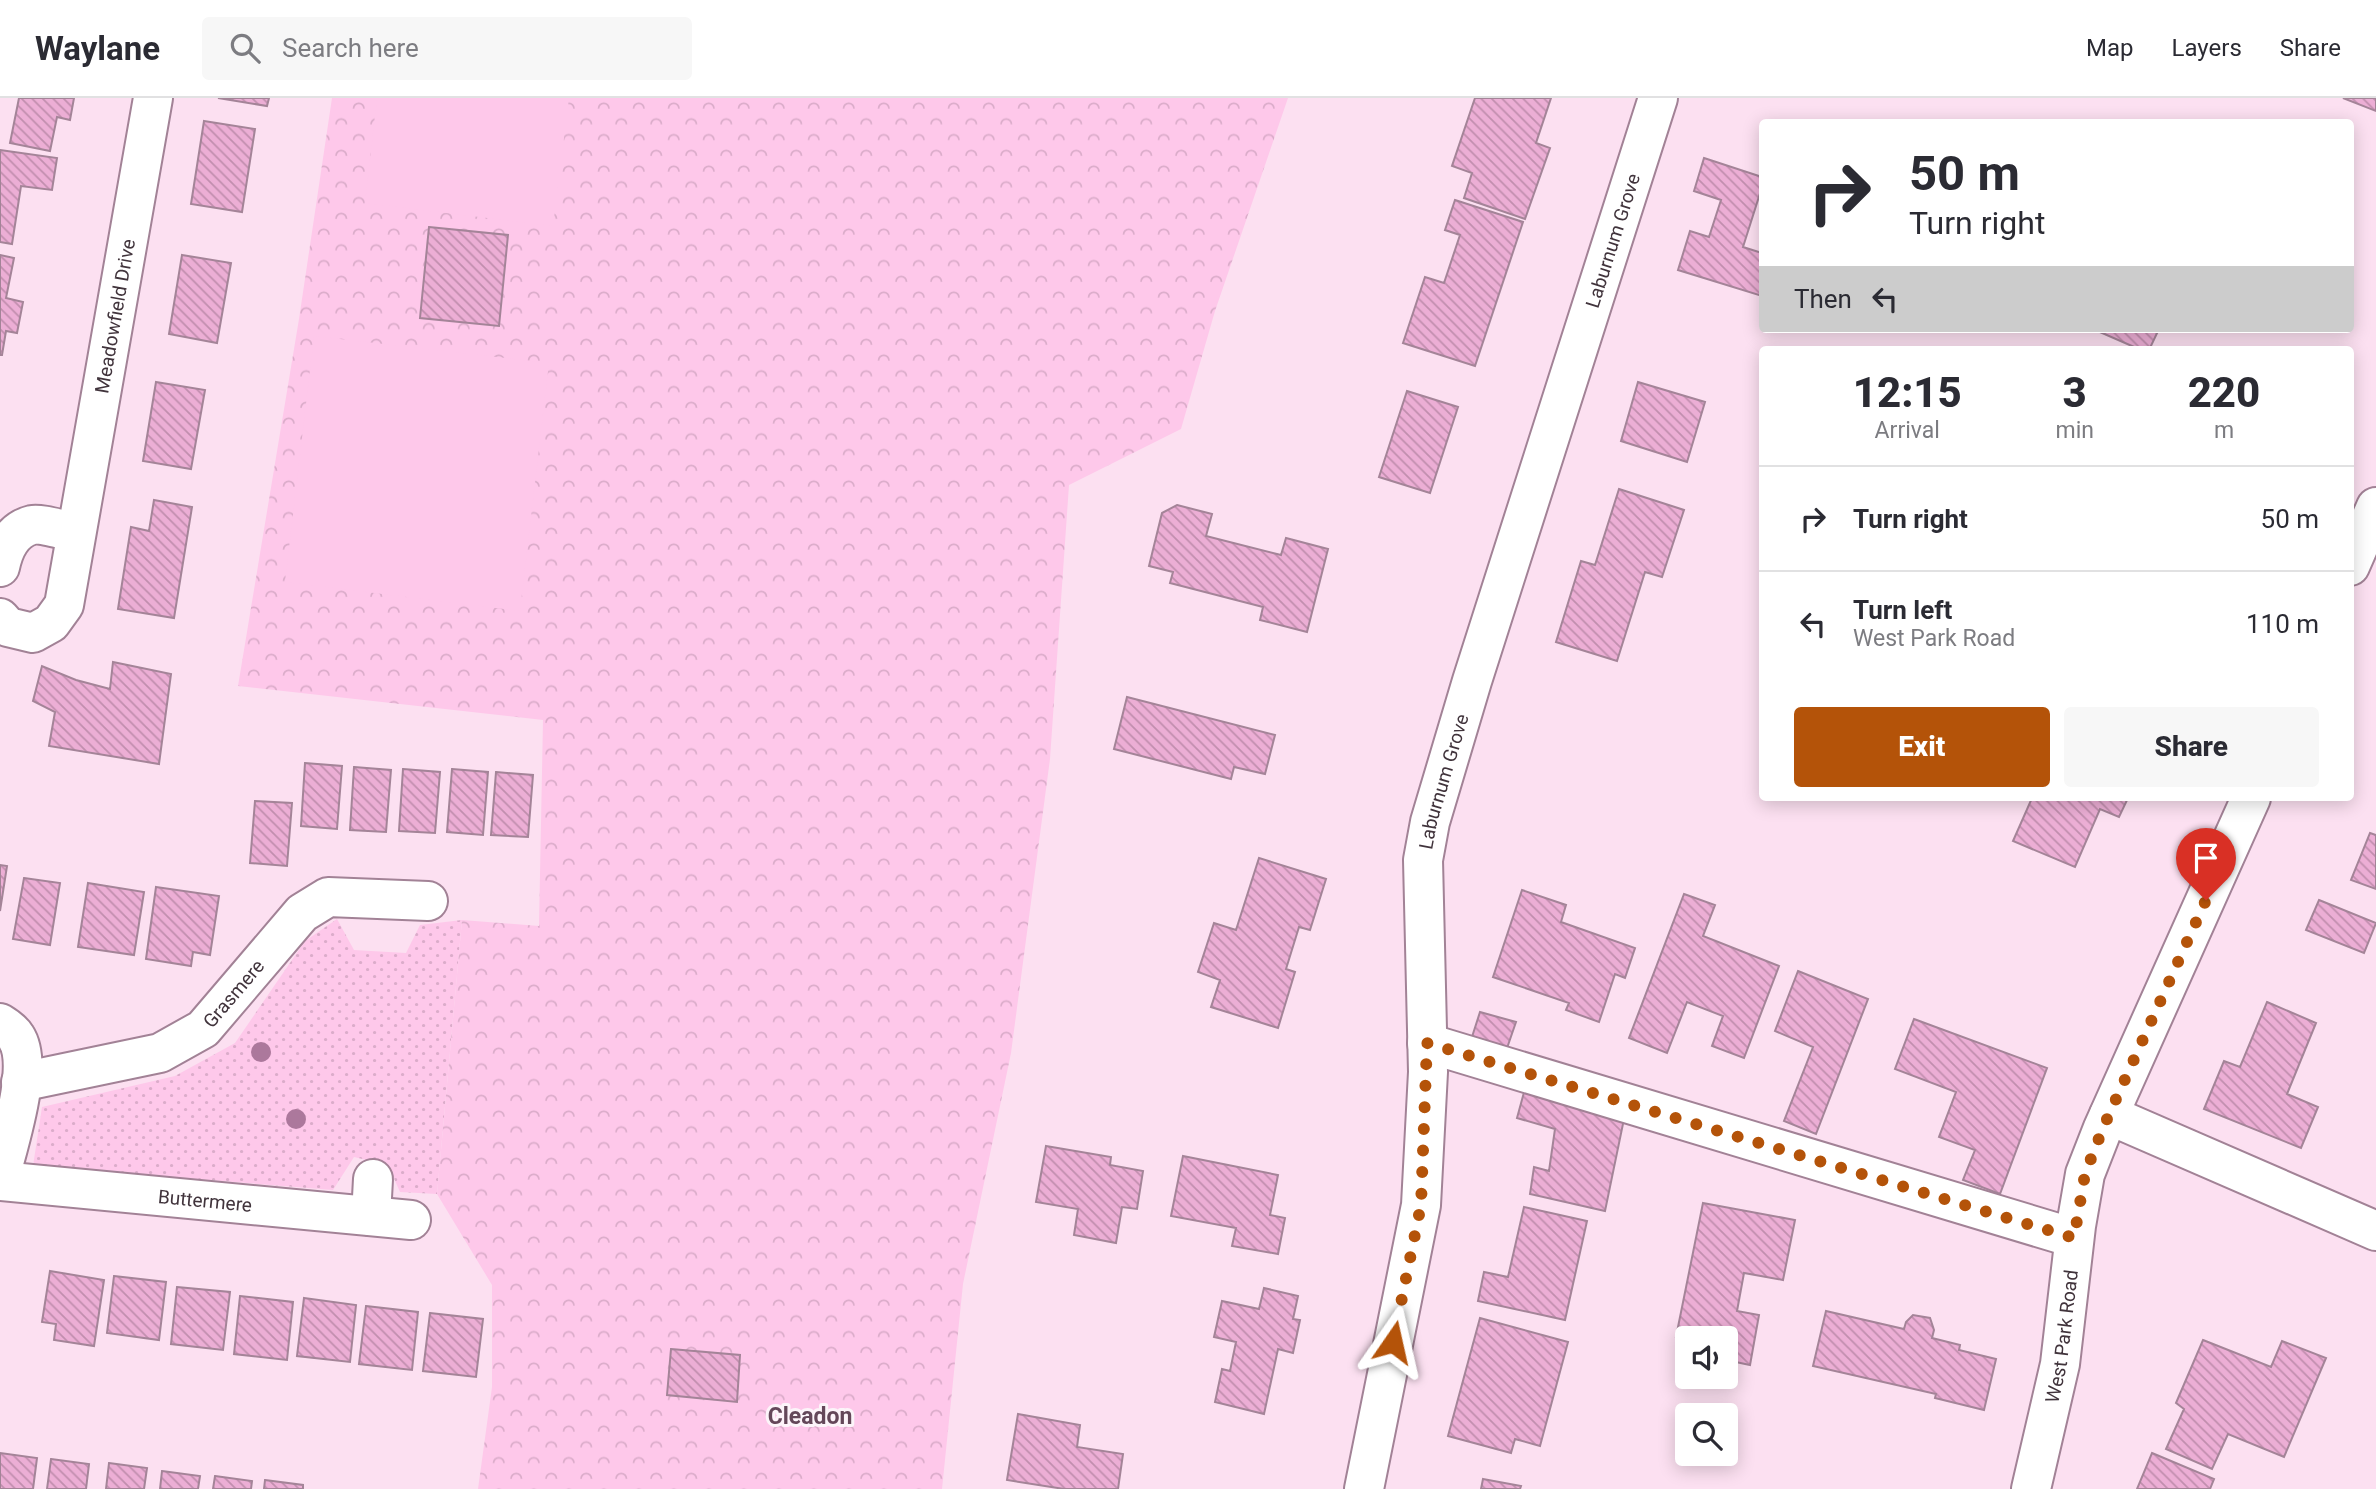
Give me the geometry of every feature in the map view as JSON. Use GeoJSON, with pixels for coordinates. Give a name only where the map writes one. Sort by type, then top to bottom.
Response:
{"type":"FeatureCollection","features":[{"type":"Feature","properties":{"kind":"street","name":"Meadowfield Drive"},"geometry":{"type":"LineString","coordinates":[[0,618],[8,627],[33,633],[51,624],[64,605],[153,98]]}},
{"type":"Feature","properties":{"kind":"street","name":"Laburnum Grove"},"geometry":{"type":"LineString","coordinates":[[1364,1489],[1421,1205],[1427,1043],[1423,860],[1430,822],[1472,681],[1658,98]]}},
{"type":"Feature","properties":{"kind":"street"},"geometry":{"type":"LineString","coordinates":[[2354,557],[2376,507]]}},
{"type":"Feature","properties":{"kind":"street"},"geometry":{"type":"LineString","coordinates":[[0,567],[3,553],[12,536],[34,524],[76,533]]}},
{"type":"Feature","properties":{"kind":"street","name":"West Park Road"},"geometry":{"type":"LineString","coordinates":[[2031,1489],[2060,1364],[2074,1238],[2085,1174],[2250,801]]}},
{"type":"Feature","properties":{"kind":"street","name":"Grasmere"},"geometry":{"type":"LineString","coordinates":[[22,1082],[160,1053],[203,1029],[302,912],[328,897],[388,916],[428,901]]}},
{"type":"Feature","properties":{"kind":"street"},"geometry":{"type":"LineString","coordinates":[[0,1023],[17,1038],[24,1068],[0,1179]]}},
{"type":"Feature","properties":{"kind":"street"},"geometry":{"type":"LineString","coordinates":[[1427,1043],[2074,1238]]}},
{"type":"Feature","properties":{"kind":"street"},"geometry":{"type":"LineString","coordinates":[[2109,1115],[2376,1231]]}},
{"type":"Feature","properties":{"kind":"street","name":"Buttermere"},"geometry":{"type":"LineString","coordinates":[[0,1179],[411,1220]]}},
{"type":"Feature","properties":{"kind":"street"},"geometry":{"type":"LineString","coordinates":[[371,1216],[373,1179]]}},
{"type":"Feature","properties":{"kind":"green space"},"geometry":{"type":"Polygon","coordinates":[[[332,98],[1288,98],[1215,311],[1181,429],[1069,485],[1050,759],[1011,1053],[963,1284],[942,1489],[478,1489],[492,1387],[492,1285],[437,1194],[462,920],[539,926],[543,720],[238,686],[299,319],[332,98]]]}},
{"type":"Feature","properties":{"kind":"green space"},"geometry":{"type":"Polygon","coordinates":[[[377,98],[569,98],[553,226],[365,203],[377,98]]]}},
{"type":"Feature","properties":{"kind":"green space"},"geometry":{"type":"Polygon","coordinates":[[[314,336],[549,363],[520,611],[285,582],[314,336]]]}},
{"type":"Feature","properties":{"kind":"green space"},"geometry":{"type":"Polygon","coordinates":[[[337,919],[354,950],[406,953],[420,925],[462,920],[437,1194],[400,1192],[388,1165],[354,1157],[333,1190],[33,1166],[42,1107],[175,1076],[235,1043],[305,941],[337,919]]]}},
{"type":"Feature","properties":{"kind":"building"},"geometry":{"type":"Polygon","coordinates":[[[19,98],[74,98],[70,120],[57,117],[50,151],[10,143],[19,98]]]}},
{"type":"Feature","properties":{"kind":"building"},"geometry":{"type":"Polygon","coordinates":[[[218,98],[269,98],[267,106],[218,98]]]}},
{"type":"Feature","properties":{"kind":"building"},"geometry":{"type":"Polygon","coordinates":[[[1475,98],[1551,98],[1536,143],[1550,148],[1525,219],[1464,198],[1472,173],[1452,166],[1475,98]]]}},
{"type":"Feature","properties":{"kind":"building"},"geometry":{"type":"Polygon","coordinates":[[[2343,98],[2376,98],[2376,111],[2343,98]]]}},
{"type":"Feature","properties":{"kind":"building"},"geometry":{"type":"Polygon","coordinates":[[[204,121],[255,129],[242,212],[191,204],[204,121]]]}},
{"type":"Feature","properties":{"kind":"building"},"geometry":{"type":"Polygon","coordinates":[[[0,150],[57,158],[52,190],[21,186],[12,244],[0,242],[0,150]]]}},
{"type":"Feature","properties":{"kind":"building"},"geometry":{"type":"Polygon","coordinates":[[[1704,158],[1759,176],[1759,196],[1743,247],[1759,252],[1759,295],[1678,270],[1690,231],[1709,237],[1721,200],[1694,191],[1704,158]]]}},
{"type":"Feature","properties":{"kind":"building"},"geometry":{"type":"Polygon","coordinates":[[[1455,200],[1523,222],[1475,366],[1403,343],[1425,277],[1444,283],[1460,235],[1445,230],[1455,200]]]}},
{"type":"Feature","properties":{"kind":"building"},"geometry":{"type":"Polygon","coordinates":[[[429,227],[508,235],[499,326],[420,318],[429,227]]]}},
{"type":"Feature","properties":{"kind":"building"},"geometry":{"type":"Polygon","coordinates":[[[0,255],[14,258],[6,298],[23,302],[17,333],[6,331],[2,355],[0,355],[0,255]]]}},
{"type":"Feature","properties":{"kind":"building"},"geometry":{"type":"Polygon","coordinates":[[[182,255],[231,263],[217,343],[169,334],[182,255]]]}},
{"type":"Feature","properties":{"kind":"building"},"geometry":{"type":"Polygon","coordinates":[[[2102,333],[2157,333],[2151,346],[2132,346],[2102,333]]]}},
{"type":"Feature","properties":{"kind":"building"},"geometry":{"type":"Polygon","coordinates":[[[156,382],[205,390],[191,469],[143,461],[156,382]]]}},
{"type":"Feature","properties":{"kind":"building"},"geometry":{"type":"Polygon","coordinates":[[[1638,382],[1705,402],[1687,462],[1621,441],[1638,382]]]}},
{"type":"Feature","properties":{"kind":"building"},"geometry":{"type":"Polygon","coordinates":[[[1407,391],[1458,407],[1430,493],[1379,477],[1407,391]]]}},
{"type":"Feature","properties":{"kind":"building"},"geometry":{"type":"Polygon","coordinates":[[[1619,489],[1684,510],[1662,577],[1645,572],[1617,661],[1556,642],[1581,561],[1595,565],[1619,489]]]}},
{"type":"Feature","properties":{"kind":"building"},"geometry":{"type":"Polygon","coordinates":[[[154,500],[192,507],[174,618],[118,609],[131,527],[149,531],[154,500]]]}},
{"type":"Feature","properties":{"kind":"building"},"geometry":{"type":"Polygon","coordinates":[[[1177,505],[1212,514],[1206,536],[1281,555],[1286,538],[1328,549],[1307,632],[1260,620],[1263,607],[1170,583],[1173,572],[1149,566],[1162,513],[1177,505]]]}},
{"type":"Feature","properties":{"kind":"building"},"geometry":{"type":"Polygon","coordinates":[[[113,662],[171,674],[159,764],[49,746],[55,712],[33,701],[42,666],[76,680],[110,689],[113,662]]]}},
{"type":"Feature","properties":{"kind":"building"},"geometry":{"type":"Polygon","coordinates":[[[1127,697],[1275,735],[1265,774],[1234,767],[1231,779],[1114,749],[1127,697]]]}},
{"type":"Feature","properties":{"kind":"building"},"geometry":{"type":"Polygon","coordinates":[[[305,763],[342,766],[337,829],[301,826],[305,763]]]}},
{"type":"Feature","properties":{"kind":"building"},"geometry":{"type":"Polygon","coordinates":[[[354,767],[391,770],[386,832],[350,830],[354,767]]]}},
{"type":"Feature","properties":{"kind":"building"},"geometry":{"type":"Polygon","coordinates":[[[403,769],[440,772],[435,833],[399,831],[403,769]]]}},
{"type":"Feature","properties":{"kind":"building"},"geometry":{"type":"Polygon","coordinates":[[[452,769],[488,772],[483,835],[447,832],[452,769]]]}},
{"type":"Feature","properties":{"kind":"building"},"geometry":{"type":"Polygon","coordinates":[[[496,772],[533,775],[528,837],[491,835],[496,772]]]}},
{"type":"Feature","properties":{"kind":"building"},"geometry":{"type":"Polygon","coordinates":[[[255,801],[292,803],[287,866],[250,863],[255,801]]]}},
{"type":"Feature","properties":{"kind":"building"},"geometry":{"type":"Polygon","coordinates":[[[2031,801],[2127,801],[2119,817],[2100,809],[2075,867],[2013,841],[2031,801]]]}},
{"type":"Feature","properties":{"kind":"building"},"geometry":{"type":"Polygon","coordinates":[[[2370,833],[2376,835],[2376,889],[2351,880],[2370,833]]]}},
{"type":"Feature","properties":{"kind":"building"},"geometry":{"type":"Polygon","coordinates":[[[1259,858],[1326,879],[1310,930],[1299,927],[1286,969],[1295,972],[1278,1028],[1211,1007],[1220,980],[1198,972],[1214,923],[1236,930],[1259,858]]]}},
{"type":"Feature","properties":{"kind":"building"},"geometry":{"type":"Polygon","coordinates":[[[0,865],[7,866],[0,911],[0,865]]]}},
{"type":"Feature","properties":{"kind":"building"},"geometry":{"type":"Polygon","coordinates":[[[24,878],[60,883],[50,945],[13,939],[24,878]]]}},
{"type":"Feature","properties":{"kind":"building"},"geometry":{"type":"Polygon","coordinates":[[[88,883],[144,892],[134,955],[78,947],[88,883]]]}},
{"type":"Feature","properties":{"kind":"building"},"geometry":{"type":"Polygon","coordinates":[[[156,887],[219,896],[210,955],[193,952],[191,966],[146,959],[156,887]]]}},
{"type":"Feature","properties":{"kind":"building"},"geometry":{"type":"Polygon","coordinates":[[[1522,890],[1566,905],[1561,922],[1635,948],[1625,978],[1615,974],[1599,1022],[1566,1010],[1569,1003],[1493,977],[1522,890]]]}},
{"type":"Feature","properties":{"kind":"building"},"geometry":{"type":"Polygon","coordinates":[[[1684,894],[1715,905],[1703,936],[1779,966],[1744,1058],[1712,1046],[1723,1016],[1687,1002],[1667,1053],[1629,1038],[1684,894]]]}},
{"type":"Feature","properties":{"kind":"building"},"geometry":{"type":"Polygon","coordinates":[[[2319,900],[2376,923],[2364,953],[2306,930],[2319,900]]]}},
{"type":"Feature","properties":{"kind":"building"},"geometry":{"type":"Polygon","coordinates":[[[1798,971],[1868,999],[1816,1134],[1784,1121],[1813,1047],[1775,1031],[1798,971]]]}},
{"type":"Feature","properties":{"kind":"building"},"geometry":{"type":"Polygon","coordinates":[[[2267,1002],[2316,1023],[2287,1094],[2318,1107],[2301,1148],[2204,1109],[2224,1061],[2240,1067],[2267,1002]]]}},
{"type":"Feature","properties":{"kind":"building"},"geometry":{"type":"Polygon","coordinates":[[[1480,1012],[1516,1022],[1506,1051],[1471,1040],[1480,1012]]]}},
{"type":"Feature","properties":{"kind":"building"},"geometry":{"type":"Polygon","coordinates":[[[1914,1019],[2047,1068],[2000,1194],[1963,1180],[1975,1150],[1939,1137],[1956,1092],[1895,1069],[1914,1019]]]}},
{"type":"Feature","properties":{"kind":"building"},"geometry":{"type":"Polygon","coordinates":[[[1526,1085],[1624,1119],[1605,1211],[1530,1194],[1534,1167],[1549,1171],[1555,1129],[1517,1118],[1526,1085]]]}},
{"type":"Feature","properties":{"kind":"building"},"geometry":{"type":"Polygon","coordinates":[[[1046,1146],[1111,1157],[1110,1165],[1143,1171],[1137,1209],[1122,1207],[1116,1243],[1074,1235],[1078,1209],[1036,1202],[1046,1146]]]}},
{"type":"Feature","properties":{"kind":"building"},"geometry":{"type":"Polygon","coordinates":[[[1183,1156],[1278,1175],[1270,1215],[1285,1218],[1278,1254],[1232,1246],[1236,1228],[1171,1216],[1183,1156]]]}},
{"type":"Feature","properties":{"kind":"building"},"geometry":{"type":"Polygon","coordinates":[[[1703,1203],[1795,1220],[1783,1280],[1744,1273],[1737,1311],[1759,1315],[1750,1365],[1738,1362],[1738,1326],[1678,1326],[1703,1203]]]}},
{"type":"Feature","properties":{"kind":"building"},"geometry":{"type":"Polygon","coordinates":[[[1524,1207],[1587,1221],[1565,1320],[1478,1301],[1484,1272],[1508,1277],[1524,1207]]]}},
{"type":"Feature","properties":{"kind":"building"},"geometry":{"type":"Polygon","coordinates":[[[50,1271],[104,1280],[94,1346],[54,1340],[56,1324],[42,1322],[50,1271]]]}},
{"type":"Feature","properties":{"kind":"building"},"geometry":{"type":"Polygon","coordinates":[[[114,1276],[166,1282],[159,1340],[107,1333],[114,1276]]]}},
{"type":"Feature","properties":{"kind":"building"},"geometry":{"type":"Polygon","coordinates":[[[177,1287],[230,1292],[223,1350],[171,1344],[177,1287]]]}},
{"type":"Feature","properties":{"kind":"building"},"geometry":{"type":"Polygon","coordinates":[[[1264,1288],[1298,1296],[1293,1319],[1300,1320],[1293,1353],[1278,1349],[1264,1414],[1215,1402],[1222,1369],[1230,1371],[1236,1342],[1214,1337],[1222,1301],[1259,1309],[1264,1288]]]}},
{"type":"Feature","properties":{"kind":"building"},"geometry":{"type":"Polygon","coordinates":[[[240,1296],[293,1302],[287,1360],[234,1354],[240,1296]]]}},
{"type":"Feature","properties":{"kind":"building"},"geometry":{"type":"Polygon","coordinates":[[[304,1298],[356,1305],[350,1362],[297,1356],[304,1298]]]}},
{"type":"Feature","properties":{"kind":"building"},"geometry":{"type":"Polygon","coordinates":[[[366,1306],[418,1312],[412,1370],[359,1364],[366,1306]]]}},
{"type":"Feature","properties":{"kind":"building"},"geometry":{"type":"Polygon","coordinates":[[[1826,1311],[1904,1329],[1906,1322],[1913,1315],[1930,1318],[1934,1330],[1932,1338],[1960,1345],[1959,1350],[1996,1359],[1984,1410],[1935,1398],[1936,1394],[1813,1366],[1826,1311]]]}},
{"type":"Feature","properties":{"kind":"building"},"geometry":{"type":"Polygon","coordinates":[[[430,1313],[483,1319],[476,1377],[423,1371],[430,1313]]]}},
{"type":"Feature","properties":{"kind":"building"},"geometry":{"type":"Polygon","coordinates":[[[1480,1318],[1568,1342],[1540,1446],[1515,1439],[1511,1453],[1448,1436],[1480,1318]]]}},
{"type":"Feature","properties":{"kind":"building"},"geometry":{"type":"Polygon","coordinates":[[[2203,1340],[2271,1367],[2282,1341],[2326,1358],[2284,1457],[2228,1434],[2212,1469],[2166,1449],[2184,1409],[2176,1403],[2203,1340]]]}},
{"type":"Feature","properties":{"kind":"building"},"geometry":{"type":"Polygon","coordinates":[[[671,1349],[740,1355],[737,1402],[667,1395],[671,1349]]]}},
{"type":"Feature","properties":{"kind":"building"},"geometry":{"type":"Polygon","coordinates":[[[1018,1414],[1080,1425],[1077,1447],[1123,1454],[1118,1489],[1064,1489],[1007,1480],[1018,1414]]]}},
{"type":"Feature","properties":{"kind":"building"},"geometry":{"type":"Polygon","coordinates":[[[0,1453],[37,1458],[33,1489],[0,1489],[0,1453]]]}},
{"type":"Feature","properties":{"kind":"building"},"geometry":{"type":"Polygon","coordinates":[[[2152,1453],[2214,1479],[2210,1489],[2137,1489],[2152,1453]]]}},
{"type":"Feature","properties":{"kind":"building"},"geometry":{"type":"Polygon","coordinates":[[[51,1459],[89,1464],[86,1489],[47,1489],[51,1459]]]}},
{"type":"Feature","properties":{"kind":"building"},"geometry":{"type":"Polygon","coordinates":[[[109,1463],[147,1468],[144,1489],[106,1489],[109,1463]]]}},
{"type":"Feature","properties":{"kind":"building"},"geometry":{"type":"Polygon","coordinates":[[[162,1471],[200,1476],[198,1489],[160,1489],[162,1471]]]}},
{"type":"Feature","properties":{"kind":"building"},"geometry":{"type":"Polygon","coordinates":[[[215,1476],[252,1481],[251,1489],[213,1489],[215,1476]]]}},
{"type":"Feature","properties":{"kind":"building"},"geometry":{"type":"Polygon","coordinates":[[[1483,1479],[1521,1486],[1520,1489],[1481,1489],[1483,1479]]]}},
{"type":"Feature","properties":{"kind":"building"},"geometry":{"type":"Polygon","coordinates":[[[265,1480],[303,1485],[303,1489],[264,1489],[265,1480]]]}},
{"type":"Feature","properties":{"kind":"district","name":"Cleadon"},"geometry":{"type":"Point","coordinates":[810,1416]}},
{"type":"Feature","properties":{"kind":"route"},"geometry":{"type":"LineString","coordinates":[[1393,1342],[1421,1205],[1427,1043],[2074,1238],[2085,1174],[2103,1128],[2206,900]]}}]}
